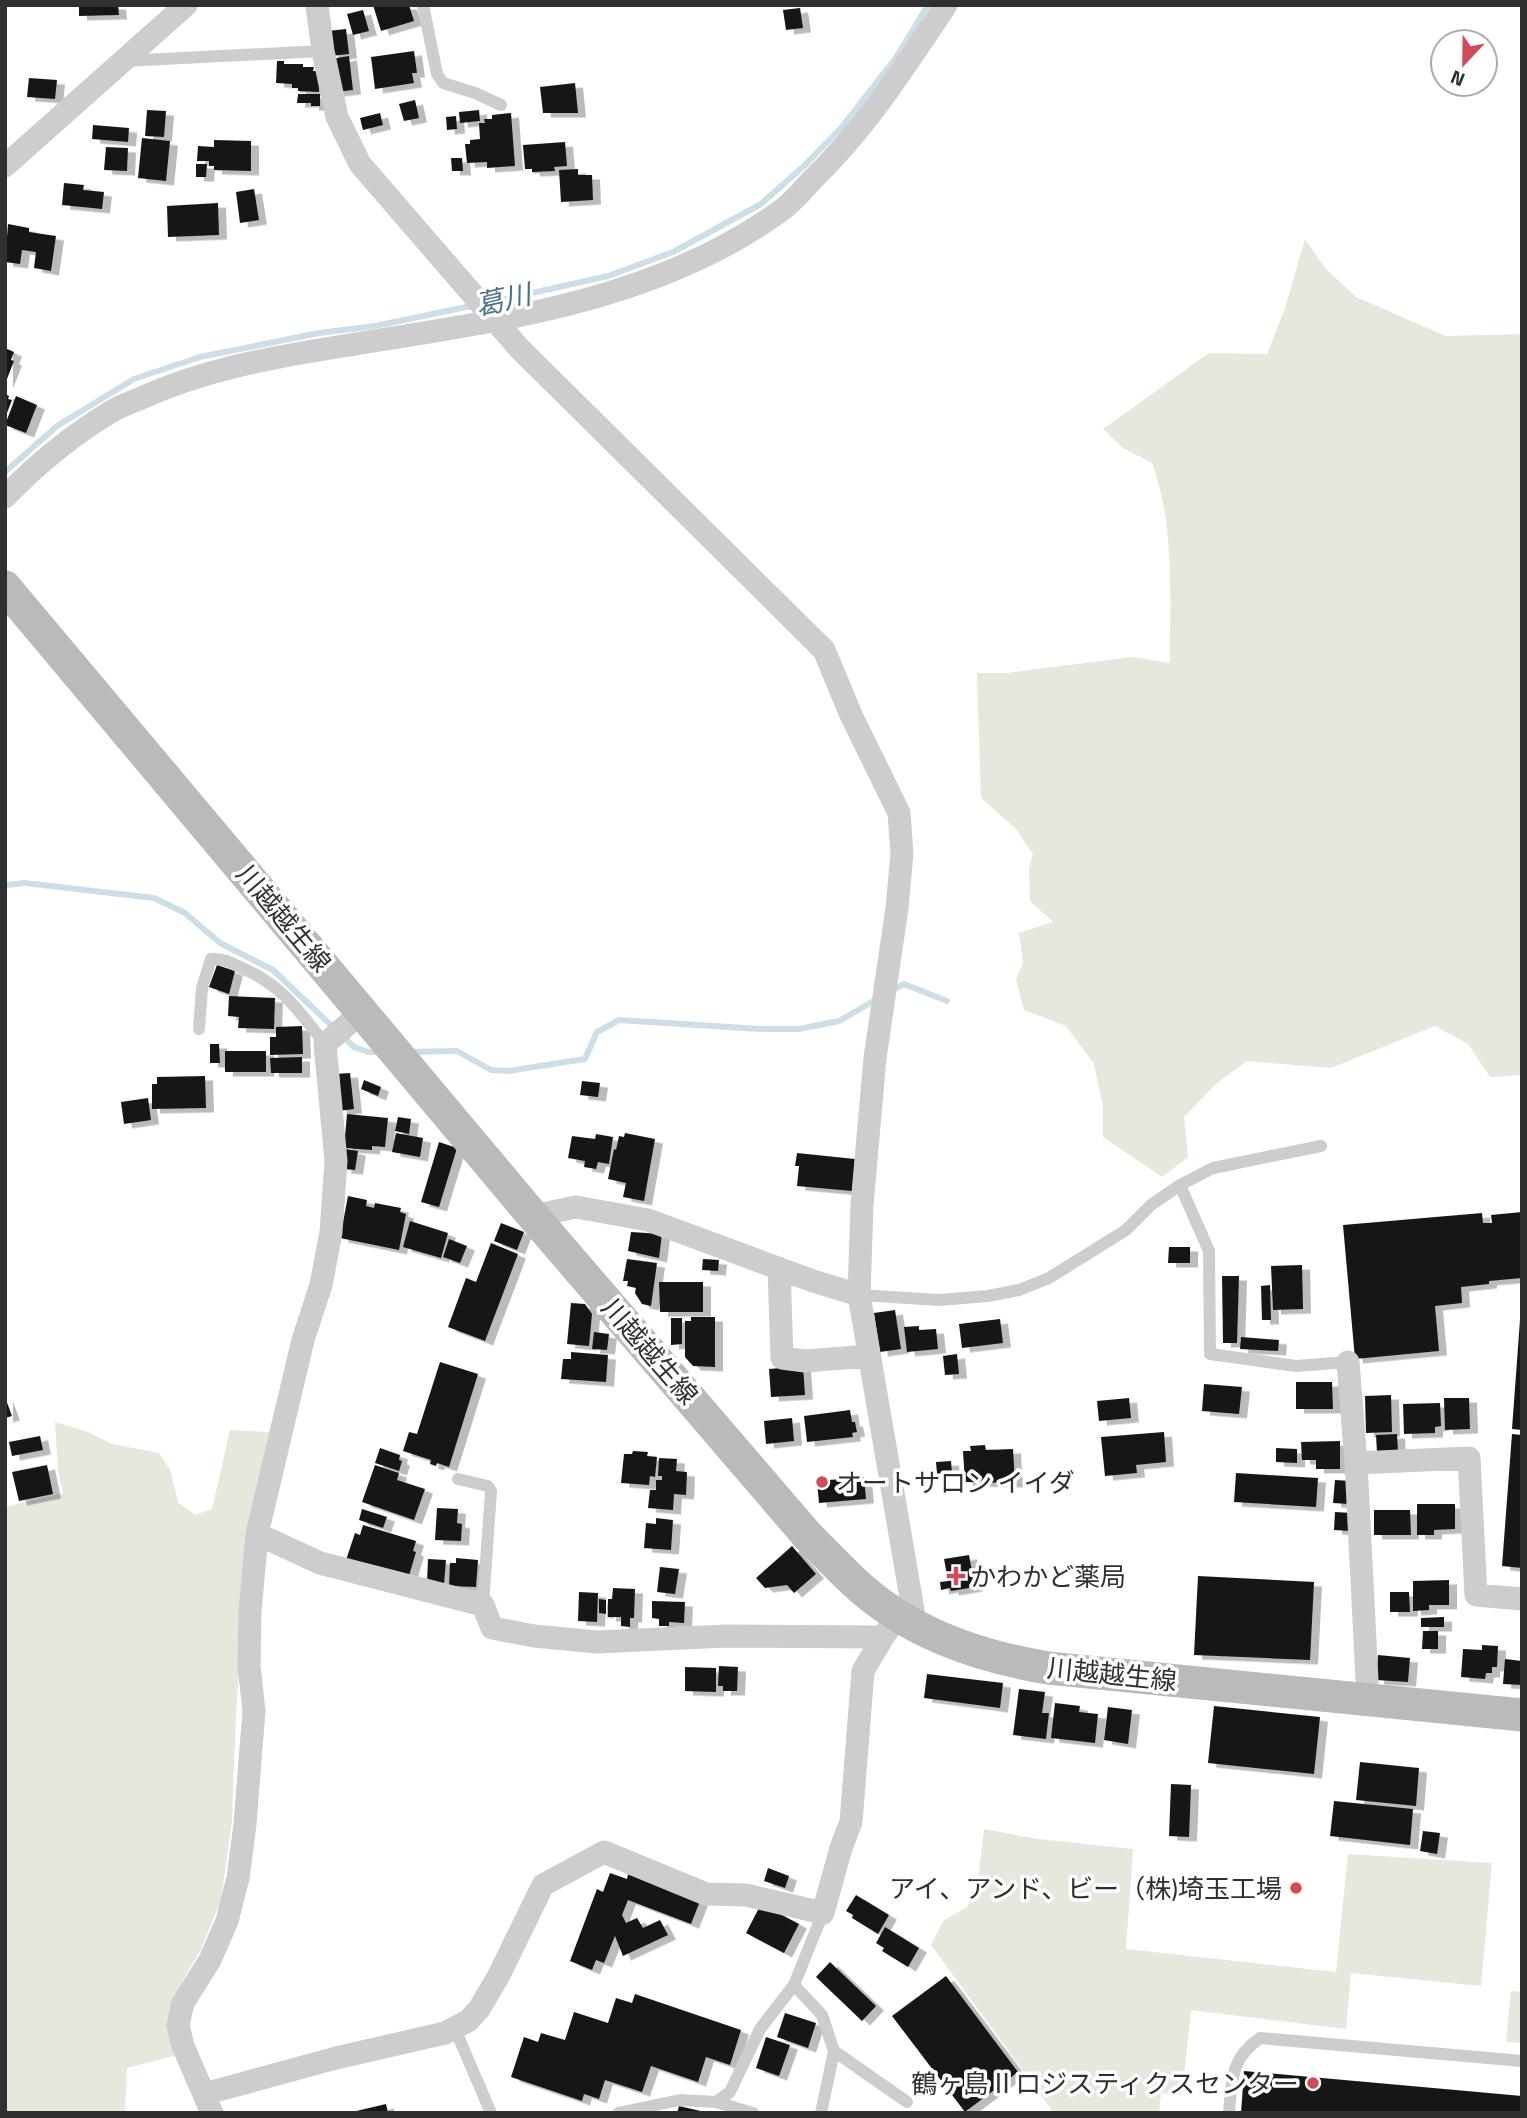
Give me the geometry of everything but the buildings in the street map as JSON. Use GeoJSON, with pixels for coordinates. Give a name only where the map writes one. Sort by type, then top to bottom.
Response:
{"type":"FeatureCollection","features":[{"type":"Feature","properties":{"kind":"main road","name":"川越越生線"},"geometry":{"type":"LineString","coordinates":[[5,587],[533,1216],[807,1535],[899,1627],[1002,1660],[1048,1668],[1522,1715]]}},
{"type":"Feature","properties":{"kind":"street"},"geometry":{"type":"LineString","coordinates":[[5,166],[186,5]]}},
{"type":"Feature","properties":{"kind":"street"},"geometry":{"type":"LineString","coordinates":[[317,5],[323,51],[337,117],[360,164],[529,358],[824,650],[851,715],[900,813],[902,854],[897,908],[875,1058],[862,1205],[859,1295],[869,1356],[899,1627],[863,1671],[851,1822],[841,1848],[824,1913],[746,1895],[706,1894],[604,1852],[543,1885],[480,2009],[468,2021],[455,2029],[276,2073],[208,2103],[183,2046],[178,2025],[183,2003],[211,1960],[227,1921],[238,1878],[254,1710],[249,1653],[257,1534],[303,1340],[321,1285],[331,1232],[336,1161],[325,1044],[363,1011]]}},
{"type":"Feature","properties":{"kind":"street"},"geometry":{"type":"LineString","coordinates":[[5,497],[55,450],[110,412],[176,382],[259,360],[495,321],[567,305],[703,259],[781,211],[857,133],[946,5]]}},
{"type":"Feature","properties":{"kind":"street"},"geometry":{"type":"LineString","coordinates":[[533,1216],[576,1208],[648,1220],[859,1295]]}},
{"type":"Feature","properties":{"kind":"street"},"geometry":{"type":"LineString","coordinates":[[779,1268],[782,1358],[805,1362],[869,1356]]}},
{"type":"Feature","properties":{"kind":"street"},"geometry":{"type":"LineString","coordinates":[[1348,1362],[1368,1700]]}},
{"type":"Feature","properties":{"kind":"street"},"geometry":{"type":"LineString","coordinates":[[1356,1463],[1469,1458],[1476,1595],[1522,1599]]}},
{"type":"Feature","properties":{"kind":"street"},"geometry":{"type":"LineString","coordinates":[[257,1534],[320,1563],[484,1605],[492,1628],[534,1636],[597,1642],[899,1627]]}},
{"type":"Feature","properties":{"kind":"lane"},"geometry":{"type":"LineString","coordinates":[[423,5],[437,74],[443,83],[501,105]]}},
{"type":"Feature","properties":{"kind":"lane"},"geometry":{"type":"LineString","coordinates":[[124,61],[323,51]]}},
{"type":"Feature","properties":{"kind":"lane"},"geometry":{"type":"LineString","coordinates":[[199,1028],[202,988],[211,959],[221,958],[265,978],[284,993],[325,1044]]}},
{"type":"Feature","properties":{"kind":"lane"},"geometry":{"type":"LineString","coordinates":[[859,1295],[939,1300],[988,1296],[1019,1290],[1049,1278],[1126,1230],[1151,1205],[1180,1185],[1213,1168],[1321,1146]]}},
{"type":"Feature","properties":{"kind":"lane"},"geometry":{"type":"LineString","coordinates":[[1180,1185],[1209,1251],[1210,1354],[1296,1366],[1348,1362]]}},
{"type":"Feature","properties":{"kind":"lane"},"geometry":{"type":"LineString","coordinates":[[458,1479],[488,1486],[491,1491],[484,1605]]}},
{"type":"Feature","properties":{"kind":"lane"},"geometry":{"type":"LineString","coordinates":[[716,2102],[730,2092],[760,2029],[794,1985],[824,1913]]}},
{"type":"Feature","properties":{"kind":"lane"},"geometry":{"type":"LineString","coordinates":[[794,1985],[822,2015],[834,2051],[821,2113]]}},
{"type":"Feature","properties":{"kind":"lane"},"geometry":{"type":"LineString","coordinates":[[455,2029],[491,2113]]}},
{"type":"Feature","properties":{"kind":"lane"},"geometry":{"type":"LineString","coordinates":[[1229,2113],[1237,2061],[1245,2049],[1260,2038],[1522,2061]]}},
{"type":"Feature","properties":{"kind":"lane"},"geometry":{"type":"LineString","coordinates":[[834,2051],[907,2102]]}},
{"type":"Feature","properties":{"kind":"lane"},"geometry":{"type":"LineString","coordinates":[[618,2113],[680,2100],[716,2102],[753,2113]]}},
{"type":"Feature","properties":{"kind":"shaded area"},"geometry":{"type":"Polygon","coordinates":[[[1305,239],[1326,269],[1356,297],[1446,336],[1522,334],[1522,1075],[1490,1077],[1468,1044],[1435,1026],[1331,1068],[1247,1061],[1217,1083],[1184,1117],[1188,1157],[1162,1177],[1103,1137],[1103,1106],[1094,1064],[1066,1026],[1024,1010],[1016,979],[1023,963],[1019,933],[1053,922],[1030,901],[1029,869],[1033,854],[1016,829],[981,798],[977,673],[1007,673],[1132,657],[1170,663],[1170,562],[1165,512],[1159,487],[1152,463],[1123,448],[1103,429],[1209,353],[1267,354],[1285,308],[1305,239]]]}},
{"type":"Feature","properties":{"kind":"shaded area"},"geometry":{"type":"Polygon","coordinates":[[[55,1422],[88,1432],[112,1444],[159,1453],[170,1470],[178,1502],[195,1515],[212,1509],[230,1430],[271,1432],[249,1536],[236,1712],[232,1821],[221,1900],[201,1949],[181,1984],[167,2021],[174,2056],[127,2068],[125,2113],[5,2113],[5,1507],[63,1493],[58,1470],[55,1422]]]}},
{"type":"Feature","properties":{"kind":"shaded area"},"geometry":{"type":"Polygon","coordinates":[[[984,1829],[1038,1839],[1133,1849],[1126,1949],[1336,1972],[1348,1854],[1492,1863],[1481,1986],[1351,1973],[1346,2029],[1191,2010],[1182,2095],[1161,2093],[1159,2113],[1054,2113],[931,1945],[943,1921],[967,1907],[978,1881],[984,1829]]]}},
{"type":"Feature","properties":{"kind":"shaded area"},"geometry":{"type":"Polygon","coordinates":[[[1511,1991],[1522,1992],[1522,2043],[1506,2042],[1511,1991]]]}},
{"type":"Feature","properties":{"kind":"waterway","name":"葛川"},"geometry":{"type":"LineString","coordinates":[[487,303],[608,276],[673,252],[761,204],[841,128],[895,59],[928,5]]}},
{"type":"Feature","properties":{"kind":"waterway","name":"葛川"},"geometry":{"type":"LineString","coordinates":[[5,472],[57,426],[134,379],[200,357],[476,305]]}},
{"type":"Feature","properties":{"kind":"waterway"},"geometry":{"type":"LineString","coordinates":[[5,885],[25,883],[154,898],[185,913],[220,943],[273,970],[354,1047],[368,1052],[380,1052]]}},
{"type":"Feature","properties":{"kind":"waterway"},"geometry":{"type":"LineString","coordinates":[[891,991],[904,984],[947,1001]]}},
{"type":"Feature","properties":{"kind":"waterway"},"geometry":{"type":"LineString","coordinates":[[408,1052],[457,1051],[491,1070],[508,1071],[585,1059],[597,1032],[619,1020],[799,1029],[839,1021],[879,998]]}},
{"type":"Feature","properties":{"kind":"place","name":"オートサロン イイダ"},"geometry":{"type":"Point","coordinates":[822,1482]}},
{"type":"Feature","properties":{"kind":"place","name":"かわかど薬局"},"geometry":{"type":"Point","coordinates":[956,1576]}},
{"type":"Feature","properties":{"kind":"place","name":"アイ、アンド、ビー（株)埼玉工場"},"geometry":{"type":"Point","coordinates":[1296,1888]}},
{"type":"Feature","properties":{"kind":"place","name":"鶴ヶ島Ⅱロジスティクスセンター"},"geometry":{"type":"Point","coordinates":[1313,2083]}}]}
